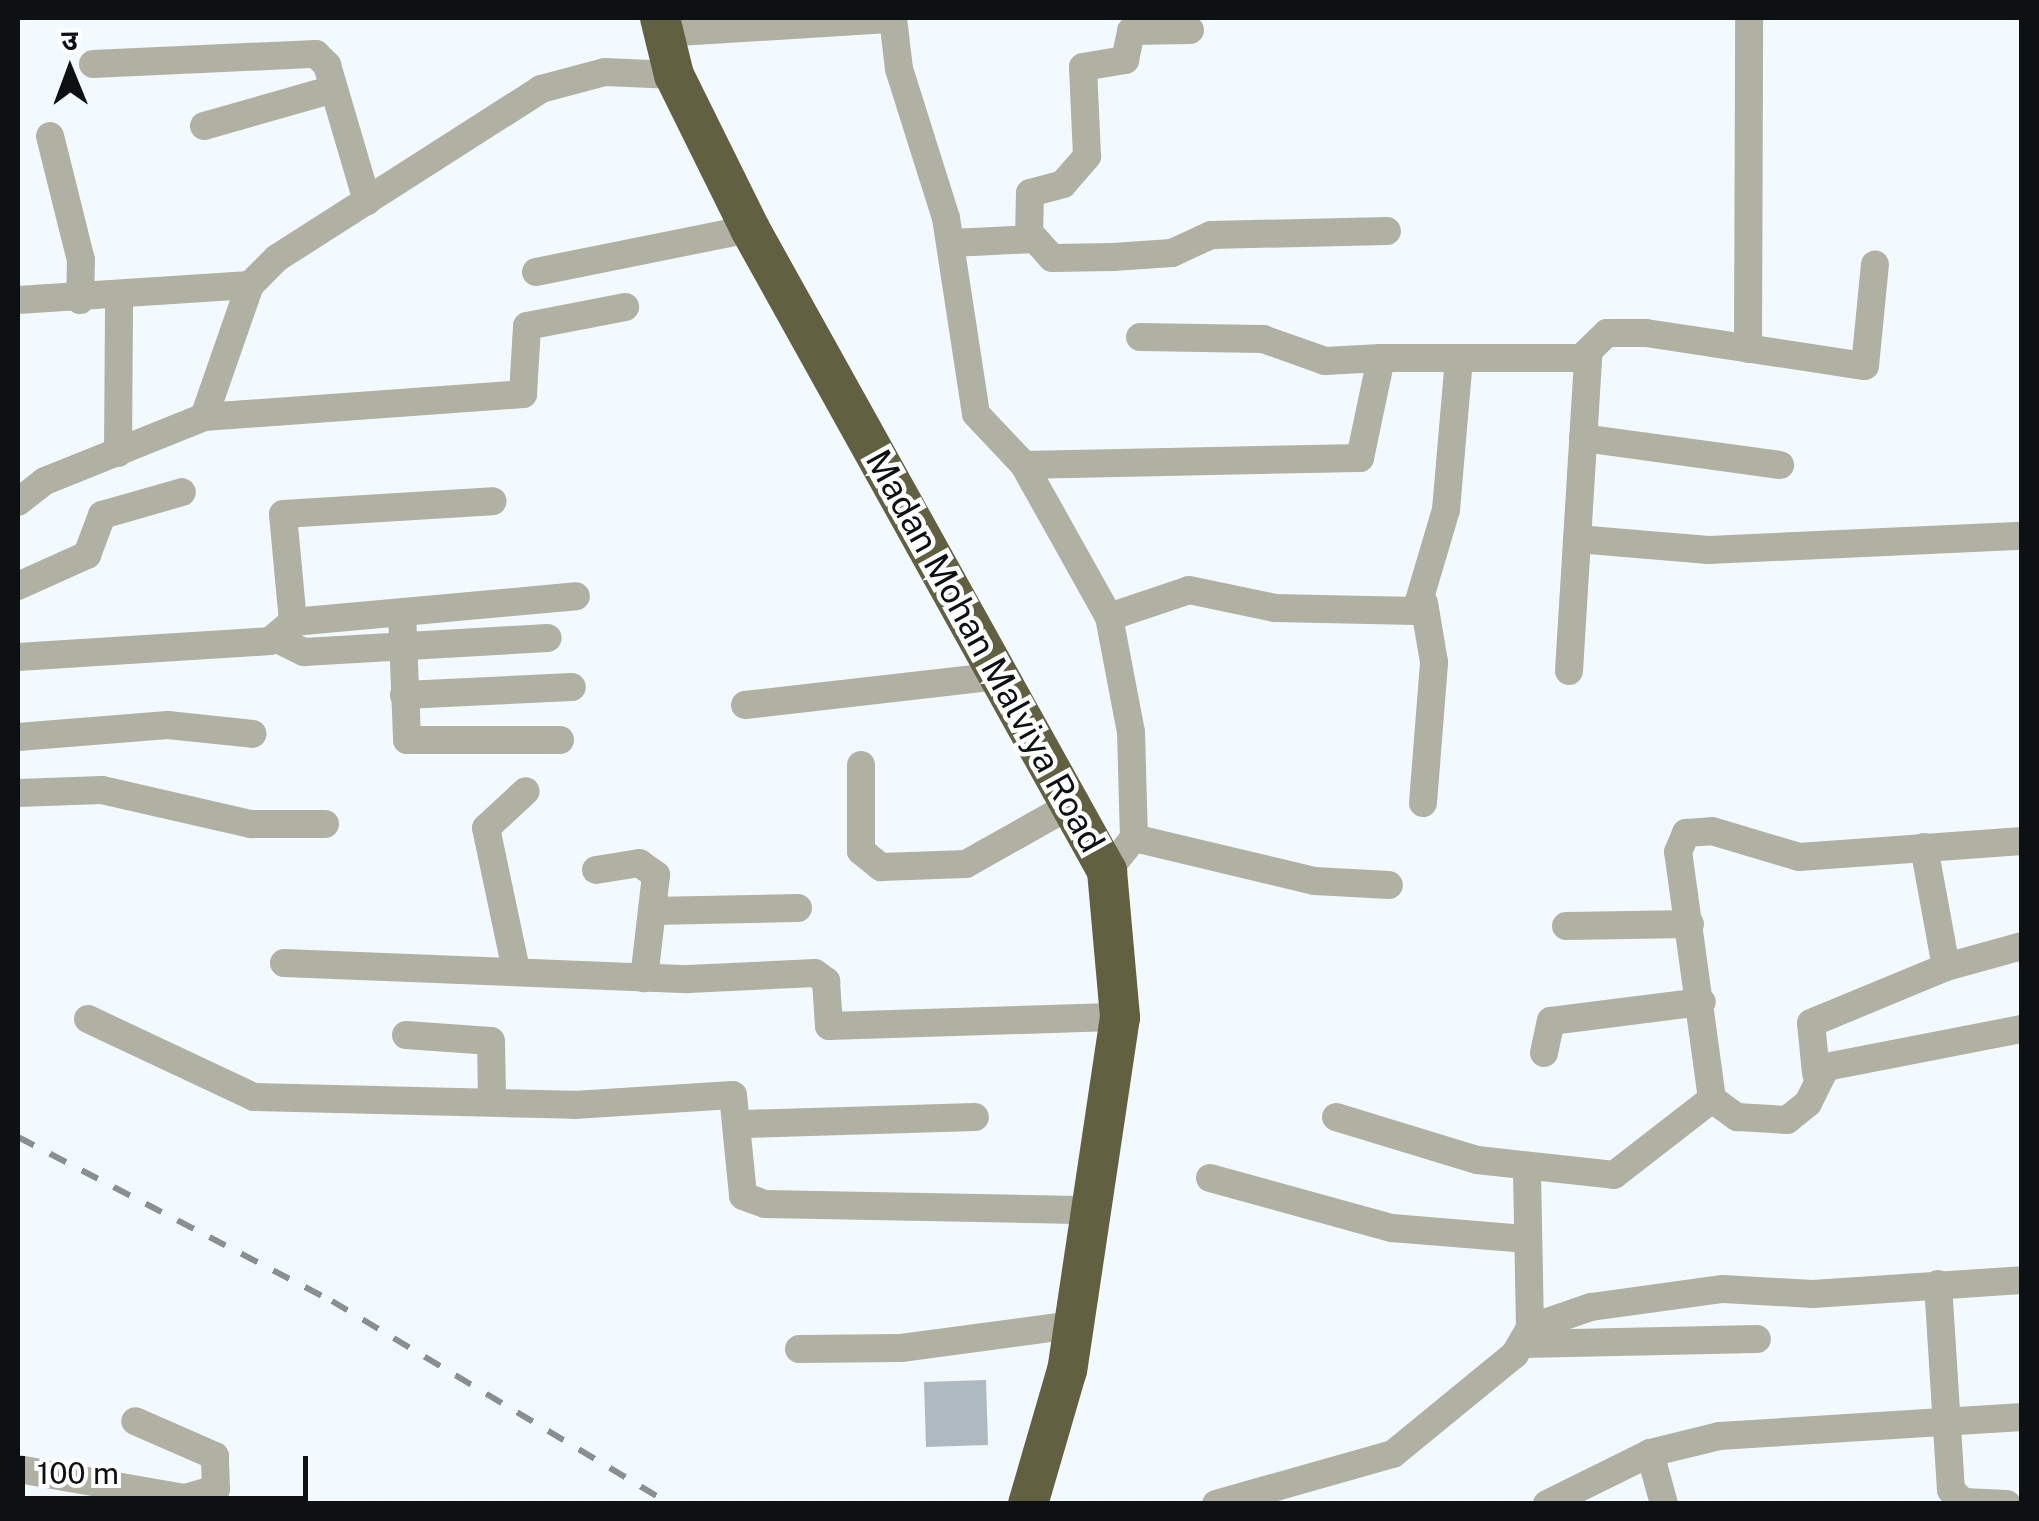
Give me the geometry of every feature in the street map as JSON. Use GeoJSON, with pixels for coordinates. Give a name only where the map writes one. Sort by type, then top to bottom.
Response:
{"type":"FeatureCollection","features":[{"type":"Feature","properties":{"kind":"highway","name":"Madan Mohan Malviya Road"},"geometry":{"type":"LineString","coordinates":[[661,25],[674,75],[750,229],[1000,676],[1076,802],[1107,871],[1120,1017],[1073,1326],[1028,1504]]}},
{"type":"Feature","properties":{"kind":"street"},"geometry":{"type":"LineString","coordinates":[[661,25],[893,18],[951,242],[967,388],[988,434],[1024,465],[1109,618],[1131,732],[1134,838],[1107,871]]}},
{"type":"Feature","properties":{"kind":"street"},"geometry":{"type":"LineString","coordinates":[[1748,349],[1750,18]]}},
{"type":"Feature","properties":{"kind":"street"},"geometry":{"type":"LineString","coordinates":[[1029,239],[1030,194],[1063,184],[1087,156],[1083,67],[1125,60],[1132,31],[1190,30]]}},
{"type":"Feature","properties":{"kind":"street"},"geometry":{"type":"LineString","coordinates":[[93,64],[316,54],[334,89],[367,200]]}},
{"type":"Feature","properties":{"kind":"street"},"geometry":{"type":"LineString","coordinates":[[18,300],[80,300],[250,285],[367,200],[573,76],[674,75]]}},
{"type":"Feature","properties":{"kind":"street"},"geometry":{"type":"LineString","coordinates":[[204,126],[334,89]]}},
{"type":"Feature","properties":{"kind":"street"},"geometry":{"type":"LineString","coordinates":[[50,136],[81,260],[80,300]]}},
{"type":"Feature","properties":{"kind":"street"},"geometry":{"type":"LineString","coordinates":[[536,272],[750,229]]}},
{"type":"Feature","properties":{"kind":"street"},"geometry":{"type":"LineString","coordinates":[[951,242],[1029,239],[1052,258],[1114,257],[1172,253],[1211,234],[1387,231]]}},
{"type":"Feature","properties":{"kind":"street"},"geometry":{"type":"LineString","coordinates":[[1569,672],[1588,357],[1607,333],[1864,366],[1875,264]]}},
{"type":"Feature","properties":{"kind":"street"},"geometry":{"type":"LineString","coordinates":[[204,416],[250,285]]}},
{"type":"Feature","properties":{"kind":"street"},"geometry":{"type":"LineString","coordinates":[[118,454],[119,295]]}},
{"type":"Feature","properties":{"kind":"street"},"geometry":{"type":"LineString","coordinates":[[18,502],[204,416],[524,394],[527,326],[625,308]]}},
{"type":"Feature","properties":{"kind":"street"},"geometry":{"type":"LineString","coordinates":[[1140,337],[1264,339],[1325,361],[1588,357]]}},
{"type":"Feature","properties":{"kind":"street"},"geometry":{"type":"LineString","coordinates":[[1024,465],[1360,458],[1380,358]]}},
{"type":"Feature","properties":{"kind":"street"},"geometry":{"type":"LineString","coordinates":[[1423,803],[1434,662],[1424,603],[1446,510],[1458,359]]}},
{"type":"Feature","properties":{"kind":"street"},"geometry":{"type":"LineString","coordinates":[[1583,438],[1780,466]]}},
{"type":"Feature","properties":{"kind":"street"},"geometry":{"type":"LineString","coordinates":[[18,586],[87,556],[102,515],[182,492]]}},
{"type":"Feature","properties":{"kind":"street"},"geometry":{"type":"LineString","coordinates":[[493,501],[283,514],[285,631],[304,652],[548,638]]}},
{"type":"Feature","properties":{"kind":"street"},"geometry":{"type":"LineString","coordinates":[[1577,539],[1710,550],[2022,536]]}},
{"type":"Feature","properties":{"kind":"street"},"geometry":{"type":"LineString","coordinates":[[1109,618],[1190,590],[1350,612],[1406,615],[1424,603]]}},
{"type":"Feature","properties":{"kind":"street"},"geometry":{"type":"LineString","coordinates":[[18,659],[576,596]]}},
{"type":"Feature","properties":{"kind":"street"},"geometry":{"type":"LineString","coordinates":[[402,613],[404,694],[413,744],[560,740]]}},
{"type":"Feature","properties":{"kind":"street"},"geometry":{"type":"LineString","coordinates":[[746,705],[1000,676]]}},
{"type":"Feature","properties":{"kind":"street"},"geometry":{"type":"LineString","coordinates":[[404,694],[572,686]]}},
{"type":"Feature","properties":{"kind":"street"},"geometry":{"type":"LineString","coordinates":[[18,736],[168,726],[253,734]]}},
{"type":"Feature","properties":{"kind":"street"},"geometry":{"type":"LineString","coordinates":[[861,765],[861,852],[881,867],[966,864],[1076,802]]}},
{"type":"Feature","properties":{"kind":"street"},"geometry":{"type":"LineString","coordinates":[[18,793],[102,790],[251,824],[325,824]]}},
{"type":"Feature","properties":{"kind":"street"},"geometry":{"type":"LineString","coordinates":[[516,970],[485,840],[491,816],[526,791]]}},
{"type":"Feature","properties":{"kind":"street"},"geometry":{"type":"LineString","coordinates":[[2022,841],[1799,857],[1712,831],[1686,833],[1678,852],[1702,1002],[1712,1099],[1737,1117],[1787,1120],[1808,1103],[1816,1073],[1811,1023],[1946,967],[2022,946]]}},
{"type":"Feature","properties":{"kind":"street"},"geometry":{"type":"LineString","coordinates":[[1134,838],[1315,881],[1389,885]]}},
{"type":"Feature","properties":{"kind":"street"},"geometry":{"type":"LineString","coordinates":[[1924,847],[1946,967]]}},
{"type":"Feature","properties":{"kind":"street"},"geometry":{"type":"LineString","coordinates":[[596,870],[647,865],[656,875],[644,978]]}},
{"type":"Feature","properties":{"kind":"street"},"geometry":{"type":"LineString","coordinates":[[652,911],[798,908]]}},
{"type":"Feature","properties":{"kind":"street"},"geometry":{"type":"LineString","coordinates":[[1566,926],[1690,924]]}},
{"type":"Feature","properties":{"kind":"street"},"geometry":{"type":"LineString","coordinates":[[284,963],[644,978],[815,973],[826,980],[829,1026],[1120,1017]]}},
{"type":"Feature","properties":{"kind":"street"},"geometry":{"type":"LineString","coordinates":[[1544,1053],[1551,1021],[1702,1002]]}},
{"type":"Feature","properties":{"kind":"street"},"geometry":{"type":"LineString","coordinates":[[88,1019],[248,1096],[492,1099],[574,1105],[734,1096],[742,1124],[743,1196],[764,1204],[1090,1210]]}},
{"type":"Feature","properties":{"kind":"street"},"geometry":{"type":"LineString","coordinates":[[1816,1073],[2022,1029]]}},
{"type":"Feature","properties":{"kind":"street"},"geometry":{"type":"LineString","coordinates":[[406,1035],[490,1042],[492,1099]]}},
{"type":"Feature","properties":{"kind":"street"},"geometry":{"type":"LineString","coordinates":[[1336,1117],[1526,1169],[1614,1175],[1712,1099]]}},
{"type":"Feature","properties":{"kind":"street"},"geometry":{"type":"LineString","coordinates":[[742,1124],[974,1117]]}},
{"type":"Feature","properties":{"kind":"street"},"geometry":{"type":"LineString","coordinates":[[1526,1169],[1526,1336]]}},
{"type":"Feature","properties":{"kind":"street"},"geometry":{"type":"LineString","coordinates":[[1210,1178],[1392,1228],[1525,1239]]}},
{"type":"Feature","properties":{"kind":"street"},"geometry":{"type":"LineString","coordinates":[[1216,1504],[1393,1454],[1526,1336],[1591,1307],[1723,1289],[1814,1294],[2022,1280]]}},
{"type":"Feature","properties":{"kind":"street"},"geometry":{"type":"LineString","coordinates":[[1938,1284],[1943,1421],[1958,1500],[2007,1504]]}},
{"type":"Feature","properties":{"kind":"street"},"geometry":{"type":"LineString","coordinates":[[799,1349],[901,1348],[1073,1326]]}},
{"type":"Feature","properties":{"kind":"street"},"geometry":{"type":"LineString","coordinates":[[1526,1336],[1757,1339]]}},
{"type":"Feature","properties":{"kind":"street"},"geometry":{"type":"LineString","coordinates":[[1547,1504],[1650,1454],[1770,1429],[2022,1417]]}},
{"type":"Feature","properties":{"kind":"street"},"geometry":{"type":"LineString","coordinates":[[18,1469],[185,1498],[216,1489],[215,1456],[135,1421]]}},
{"type":"Feature","properties":{"kind":"street"},"geometry":{"type":"LineString","coordinates":[[1650,1454],[1664,1504]]}},
{"type":"Feature","properties":{"kind":"building"},"geometry":{"type":"Polygon","coordinates":[[[986,1380],[988,1445],[926,1447],[924,1382],[986,1380]]]}},
{"type":"Feature","properties":{"kind":"railway"},"geometry":{"type":"LineString","coordinates":[[18,1137],[332,1301],[670,1504]]}}]}
